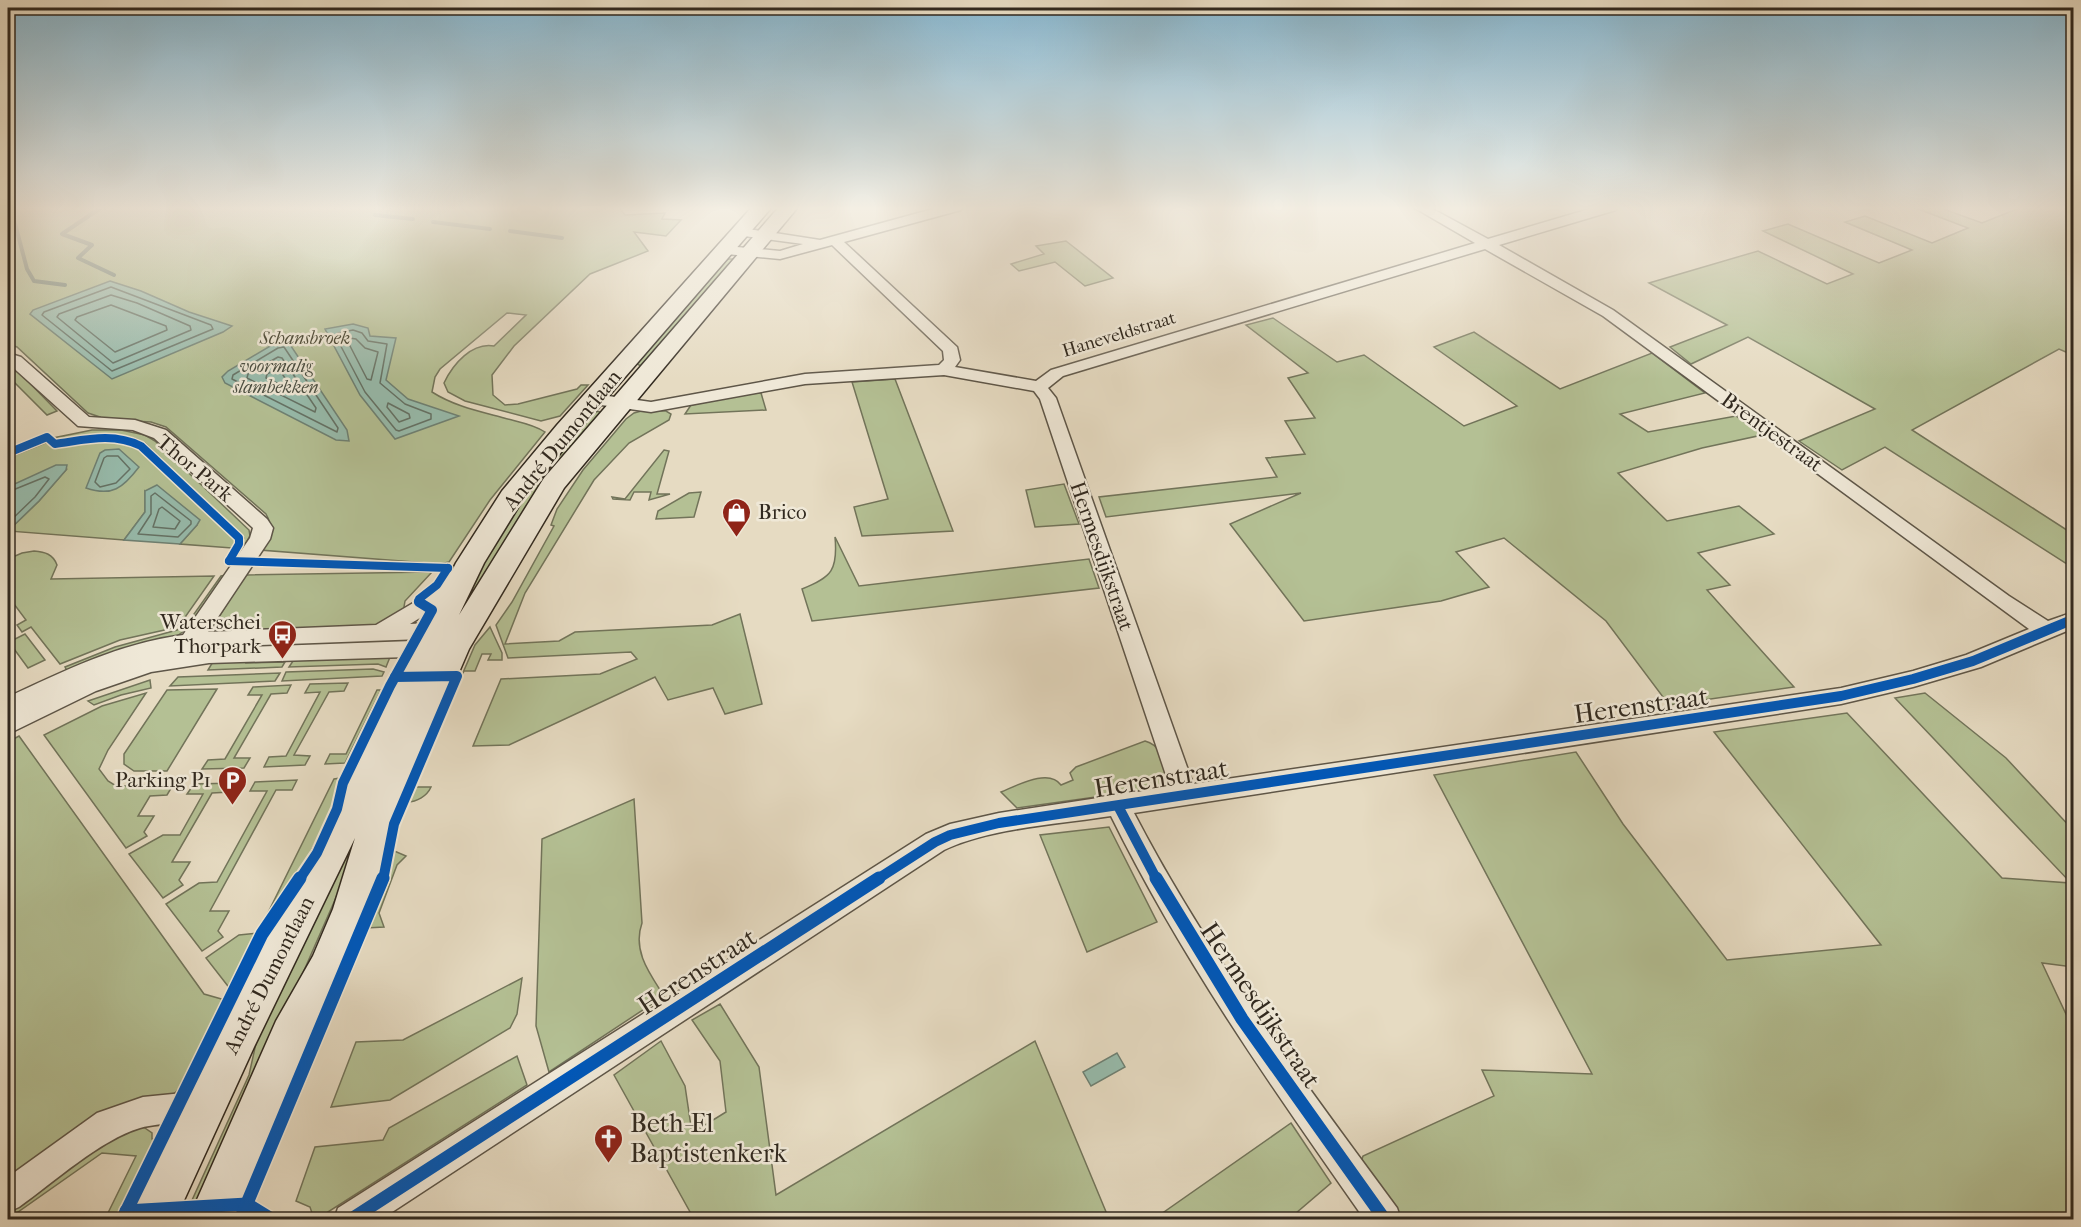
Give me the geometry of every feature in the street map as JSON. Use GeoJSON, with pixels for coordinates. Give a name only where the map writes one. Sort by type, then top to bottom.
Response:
{"type":"FeatureCollection","features":[{"type":"Feature","properties":{"kind":"main road","name":"André Dumontlaan"},"geometry":{"type":"LineString","coordinates":[[211,1220],[291,1035],[328,967],[352,909],[380,814],[446,639],[470,563],[526,477],[713,264]]}},
{"type":"Feature","properties":{"kind":"main road","name":"André Dumontlaan"},"geometry":{"type":"LineString","coordinates":[[150,1220],[274,961],[446,639],[553,484],[622,403],[734,264]]}},
{"type":"Feature","properties":{"kind":"street"},"geometry":{"type":"LineString","coordinates":[[853,264],[951,350],[952,360],[944,370]]}},
{"type":"Feature","properties":{"kind":"street","name":"Haneveldstraat"},"geometry":{"type":"LineString","coordinates":[[1039,387],[1057,373],[1424,264]]}},
{"type":"Feature","properties":{"kind":"street","name":"Brentjestraat"},"geometry":{"type":"LineString","coordinates":[[1524,264],[1608,313],[2002,601],[2047,631]]}},
{"type":"Feature","properties":{"kind":"street","name":"Thor Park"},"geometry":{"type":"LineString","coordinates":[[8,358],[15,360],[84,422],[135,425],[160,434],[260,523],[263,528],[260,539],[184,650]]}},
{"type":"Feature","properties":{"kind":"street"},"geometry":{"type":"LineString","coordinates":[[594,399],[651,407],[795,381],[865,374],[944,370],[1039,387]]}},
{"type":"Feature","properties":{"kind":"street","name":"Hermesdijkstraat"},"geometry":{"type":"LineString","coordinates":[[1039,387],[1048,399],[1185,795]]}},
{"type":"Feature","properties":{"kind":"street"},"geometry":{"type":"LineString","coordinates":[[380,632],[437,598],[454,583],[470,563]]}},
{"type":"Feature","properties":{"kind":"street","name":"Herenstraat"},"geometry":{"type":"LineString","coordinates":[[350,1220],[935,842],[950,835],[999,822],[1841,696],[1913,679],[1973,661],[2073,619]]}},
{"type":"Feature","properties":{"kind":"street"},"geometry":{"type":"LineString","coordinates":[[8,707],[99,664],[128,654],[380,632],[446,639]]}},
{"type":"Feature","properties":{"kind":"street"},"geometry":{"type":"LineString","coordinates":[[8,725],[87,685],[184,650],[220,654],[446,639]]}},
{"type":"Feature","properties":{"kind":"street","name":"Hermesdijkstraat"},"geometry":{"type":"LineString","coordinates":[[1118,806],[1178,920],[1230,1003],[1385,1220]]}},
{"type":"Feature","properties":{"kind":"street"},"geometry":{"type":"LineString","coordinates":[[8,1196],[108,1124],[143,1112],[203,1106]]}},
{"type":"Feature","properties":{"kind":"green space","name":"Schansbroek"},"geometry":{"type":"Polygon","coordinates":[[[8,264],[615,264],[590,274],[514,346],[492,375],[493,395],[505,405],[518,404],[577,389],[581,385],[588,385],[560,416],[541,421],[465,401],[448,392],[444,383],[464,356],[478,347],[494,346],[526,315],[507,313],[440,369],[435,377],[432,392],[440,397],[458,405],[530,425],[545,432],[490,500],[449,562],[440,564],[260,550],[271,529],[266,514],[166,427],[151,422],[99,419],[100,417],[88,413],[17,347],[8,344],[8,264]]]}},
{"type":"Feature","properties":{"kind":"green space"},"geometry":{"type":"Polygon","coordinates":[[[720,264],[730,264],[647,364],[641,366],[635,363],[720,264]]]}},
{"type":"Feature","properties":{"kind":"green space"},"geometry":{"type":"Polygon","coordinates":[[[1011,264],[1046,264],[1019,271],[1011,264]]]}},
{"type":"Feature","properties":{"kind":"green space"},"geometry":{"type":"Polygon","coordinates":[[[1058,264],[1096,264],[1113,278],[1085,286],[1058,264]]]}},
{"type":"Feature","properties":{"kind":"green space"},"geometry":{"type":"Polygon","coordinates":[[[1713,264],[1786,264],[1827,284],[1853,274],[1833,264],[2073,264],[2073,355],[2059,349],[1912,430],[2073,534],[2073,568],[1885,447],[1842,470],[1799,441],[1875,409],[1748,337],[1691,364],[1670,347],[1727,325],[1649,283],[1713,264]]]}},
{"type":"Feature","properties":{"kind":"green space"},"geometry":{"type":"Polygon","coordinates":[[[1273,318],[1337,362],[1364,355],[1464,426],[1517,406],[1434,347],[1474,332],[1560,389],[1652,353],[1705,393],[1620,414],[1648,432],[1736,416],[1762,435],[1702,448],[1618,473],[1667,521],[1739,506],[1774,534],[1698,553],[1730,585],[1707,590],[1794,687],[1669,705],[1606,621],[1504,538],[1456,552],[1489,587],[1441,601],[1304,621],[1230,524],[1301,493],[1106,517],[1099,497],[1277,477],[1266,458],[1305,454],[1285,421],[1315,418],[1288,378],[1308,373],[1246,325],[1273,318]]]}},
{"type":"Feature","properties":{"kind":"green space"},"geometry":{"type":"Polygon","coordinates":[[[8,364],[12,365],[57,411],[47,415],[8,376],[8,364]]]}},
{"type":"Feature","properties":{"kind":"green space"},"geometry":{"type":"Polygon","coordinates":[[[895,379],[953,531],[862,536],[854,507],[888,499],[852,382],[895,379]]]}},
{"type":"Feature","properties":{"kind":"green space"},"geometry":{"type":"Polygon","coordinates":[[[752,392],[761,393],[766,410],[685,414],[691,405],[752,392]]]}},
{"type":"Feature","properties":{"kind":"green space"},"geometry":{"type":"Polygon","coordinates":[[[645,410],[666,411],[671,414],[669,420],[629,443],[594,480],[525,593],[505,644],[559,641],[575,632],[712,625],[740,614],[762,704],[725,714],[713,688],[668,700],[655,677],[509,745],[473,746],[501,679],[600,674],[637,659],[631,652],[508,658],[496,625],[512,602],[554,526],[551,525],[557,509],[583,470],[626,419],[634,413],[645,410]]]}},
{"type":"Feature","properties":{"kind":"green space"},"geometry":{"type":"Polygon","coordinates":[[[594,411],[601,412],[454,625],[462,593],[530,486],[594,411]]]}},
{"type":"Feature","properties":{"kind":"green space"},"geometry":{"type":"Polygon","coordinates":[[[92,430],[121,430],[145,435],[155,441],[249,530],[250,536],[243,548],[237,548],[244,538],[145,443],[119,436],[68,440],[53,438],[92,430]]]}},
{"type":"Feature","properties":{"kind":"green space"},"geometry":{"type":"Polygon","coordinates":[[[105,438],[128,441],[139,448],[234,538],[236,542],[232,548],[180,544],[197,525],[145,491],[145,512],[124,540],[8,531],[66,470],[8,487],[8,458],[45,443],[63,446],[105,438]]]}},
{"type":"Feature","properties":{"kind":"green space"},"geometry":{"type":"Polygon","coordinates":[[[664,450],[669,451],[657,494],[670,494],[649,500],[651,492],[634,492],[630,500],[613,499],[612,497],[625,499],[664,450]]]}},
{"type":"Feature","properties":{"kind":"green space"},"geometry":{"type":"Polygon","coordinates":[[[1064,484],[1079,524],[1035,527],[1026,490],[1064,484]]]}},
{"type":"Feature","properties":{"kind":"green space"},"geometry":{"type":"Polygon","coordinates":[[[701,492],[694,517],[656,519],[658,511],[689,493],[701,492]]]}},
{"type":"Feature","properties":{"kind":"green space"},"geometry":{"type":"Polygon","coordinates":[[[835,537],[859,586],[1089,559],[1099,588],[812,621],[802,589],[820,580],[831,571],[835,557],[835,537]]]}},
{"type":"Feature","properties":{"kind":"green space"},"geometry":{"type":"Polygon","coordinates":[[[34,551],[48,554],[55,561],[57,565],[51,579],[214,576],[181,623],[169,629],[120,640],[60,664],[31,627],[22,632],[17,625],[26,620],[8,596],[8,559],[34,551]]]}},
{"type":"Feature","properties":{"kind":"green space"},"geometry":{"type":"Polygon","coordinates":[[[432,572],[405,601],[404,607],[409,612],[380,626],[220,633],[215,630],[215,623],[245,575],[432,572]]]}},
{"type":"Feature","properties":{"kind":"green space"},"geometry":{"type":"Polygon","coordinates":[[[226,575],[191,626],[174,638],[68,673],[65,667],[115,647],[177,630],[187,624],[221,576],[226,575]]]}},
{"type":"Feature","properties":{"kind":"green space"},"geometry":{"type":"Polygon","coordinates":[[[490,627],[502,653],[502,660],[488,660],[491,654],[482,654],[475,671],[464,671],[415,787],[431,787],[421,798],[407,802],[475,645],[490,627]]]}},
{"type":"Feature","properties":{"kind":"green space"},"geometry":{"type":"Polygon","coordinates":[[[25,634],[45,660],[28,668],[9,642],[25,634]]]}},
{"type":"Feature","properties":{"kind":"green space"},"geometry":{"type":"Polygon","coordinates":[[[390,657],[386,667],[378,664],[289,667],[295,658],[390,657]]]}},
{"type":"Feature","properties":{"kind":"green space"},"geometry":{"type":"Polygon","coordinates":[[[247,659],[246,663],[285,662],[282,667],[208,670],[214,660],[247,659]]]}},
{"type":"Feature","properties":{"kind":"green space"},"geometry":{"type":"Polygon","coordinates":[[[373,669],[384,672],[382,676],[282,681],[286,672],[373,669]]]}},
{"type":"Feature","properties":{"kind":"green space"},"geometry":{"type":"Polygon","coordinates":[[[280,673],[275,681],[170,686],[178,677],[280,673]]]}},
{"type":"Feature","properties":{"kind":"green space"},"geometry":{"type":"Polygon","coordinates":[[[150,680],[151,688],[121,695],[94,705],[88,701],[150,680]]]}},
{"type":"Feature","properties":{"kind":"green space"},"geometry":{"type":"Polygon","coordinates":[[[348,683],[344,691],[329,692],[294,755],[310,756],[305,765],[264,767],[269,757],[286,756],[320,692],[305,693],[310,684],[348,683]]]}},
{"type":"Feature","properties":{"kind":"green space"},"geometry":{"type":"Polygon","coordinates":[[[291,685],[287,693],[271,694],[234,758],[250,758],[244,768],[202,769],[208,760],[225,759],[262,695],[248,695],[253,687],[291,685]]]}},
{"type":"Feature","properties":{"kind":"green space"},"geometry":{"type":"Polygon","coordinates":[[[217,689],[167,771],[134,771],[124,764],[124,754],[167,690],[217,689]]]}},
{"type":"Feature","properties":{"kind":"green space"},"geometry":{"type":"Polygon","coordinates":[[[377,690],[381,690],[345,763],[325,764],[330,754],[346,754],[377,690]]]}},
{"type":"Feature","properties":{"kind":"green space"},"geometry":{"type":"Polygon","coordinates":[[[146,693],[108,750],[99,769],[108,781],[116,786],[173,785],[167,795],[150,796],[138,816],[154,816],[144,832],[147,836],[126,848],[44,735],[102,706],[146,693]]]}},
{"type":"Feature","properties":{"kind":"green space"},"geometry":{"type":"Polygon","coordinates":[[[1925,693],[2006,758],[2073,830],[2073,967],[2042,963],[2073,1029],[2073,1219],[1789,1220],[1772,1217],[1773,1219],[1396,1219],[1359,1168],[1363,1156],[1494,1096],[1482,1070],[1592,1074],[1434,775],[1576,752],[1623,824],[1727,960],[1881,945],[1714,732],[1847,713],[2002,878],[2071,883],[1895,698],[1925,693]]]}},
{"type":"Feature","properties":{"kind":"green space"},"geometry":{"type":"Polygon","coordinates":[[[19,736],[204,994],[225,1000],[185,1082],[174,1094],[8,1189],[8,742],[19,736]]]}},
{"type":"Feature","properties":{"kind":"green space"},"geometry":{"type":"Polygon","coordinates":[[[1145,741],[1151,743],[1159,751],[1167,778],[1164,784],[1153,789],[1017,808],[1001,792],[1024,782],[1041,778],[1056,780],[1061,785],[1073,780],[1070,773],[1076,767],[1145,741]]]}},
{"type":"Feature","properties":{"kind":"green space"},"geometry":{"type":"Polygon","coordinates":[[[341,778],[337,789],[337,802],[309,860],[249,950],[231,990],[206,958],[239,935],[258,933],[334,779],[341,778]]]}},
{"type":"Feature","properties":{"kind":"green space"},"geometry":{"type":"Polygon","coordinates":[[[297,780],[292,790],[276,790],[210,911],[229,911],[218,931],[223,937],[202,951],[166,904],[199,883],[217,882],[267,791],[250,791],[255,782],[297,780]]]}},
{"type":"Feature","properties":{"kind":"green space"},"geometry":{"type":"Polygon","coordinates":[[[235,783],[230,792],[212,793],[172,862],[190,862],[179,880],[183,885],[163,898],[129,854],[163,835],[180,835],[203,794],[187,794],[194,784],[235,783]]]}},
{"type":"Feature","properties":{"kind":"green space"},"geometry":{"type":"Polygon","coordinates":[[[634,799],[642,923],[639,943],[644,962],[664,996],[549,1072],[536,1026],[542,839],[634,799]]]}},
{"type":"Feature","properties":{"kind":"green space"},"geometry":{"type":"Polygon","coordinates":[[[355,817],[363,836],[195,1219],[183,1220],[249,1075],[260,1025],[355,817]]]}},
{"type":"Feature","properties":{"kind":"green space"},"geometry":{"type":"Polygon","coordinates":[[[1109,827],[1157,922],[1087,952],[1040,835],[1109,827]]]}},
{"type":"Feature","properties":{"kind":"green space"},"geometry":{"type":"Polygon","coordinates":[[[392,850],[406,856],[397,865],[379,913],[384,927],[366,928],[388,870],[392,850]]]}},
{"type":"Feature","properties":{"kind":"green space"},"geometry":{"type":"Polygon","coordinates":[[[522,978],[517,1014],[510,1028],[390,1100],[331,1107],[356,1042],[403,1040],[522,978]]]}},
{"type":"Feature","properties":{"kind":"green space"},"geometry":{"type":"Polygon","coordinates":[[[720,1004],[759,1067],[776,1195],[1035,1041],[1109,1219],[694,1219],[614,1075],[661,1041],[685,1086],[692,1133],[726,1112],[720,1061],[692,1020],[720,1004]]]}},
{"type":"Feature","properties":{"kind":"green space"},"geometry":{"type":"Polygon","coordinates":[[[517,1056],[527,1085],[317,1219],[314,1219],[310,1207],[296,1201],[315,1147],[383,1140],[389,1128],[517,1056]]]}},
{"type":"Feature","properties":{"kind":"green space"},"geometry":{"type":"Polygon","coordinates":[[[1291,1123],[1331,1183],[1289,1219],[1154,1219],[1291,1123]]]}},
{"type":"Feature","properties":{"kind":"green space"},"geometry":{"type":"Polygon","coordinates":[[[142,1126],[152,1133],[152,1139],[156,1139],[119,1219],[105,1219],[136,1156],[102,1153],[8,1219],[8,1211],[115,1134],[142,1126]]]}},
{"type":"Feature","properties":{"kind":"water"},"geometry":{"type":"Polygon","coordinates":[[[110,281],[232,326],[223,332],[112,379],[30,314],[33,310],[110,281]]]}},
{"type":"Feature","properties":{"kind":"water"},"geometry":{"type":"Polygon","coordinates":[[[353,324],[368,328],[370,336],[396,338],[386,380],[408,399],[459,416],[395,439],[360,395],[325,329],[353,324]]]}},
{"type":"Feature","properties":{"kind":"water","name":"voormalig slambekken"},"geometry":{"type":"Polygon","coordinates":[[[285,340],[347,430],[349,441],[336,440],[225,383],[222,377],[228,371],[277,342],[285,340]]]}},
{"type":"Feature","properties":{"kind":"water"},"geometry":{"type":"Polygon","coordinates":[[[119,449],[139,467],[128,480],[110,491],[95,491],[86,488],[100,453],[105,450],[119,449]]]}},
{"type":"Feature","properties":{"kind":"water"},"geometry":{"type":"Polygon","coordinates":[[[56,465],[67,465],[66,470],[8,531],[8,487],[56,465]]]}},
{"type":"Feature","properties":{"kind":"water"},"geometry":{"type":"Polygon","coordinates":[[[157,485],[200,520],[197,525],[180,544],[124,540],[145,512],[145,491],[157,485]]]}},
{"type":"Feature","properties":{"kind":"water"},"geometry":{"type":"Polygon","coordinates":[[[1117,1053],[1125,1067],[1091,1086],[1083,1072],[1117,1053]]]}},
{"type":"Feature","properties":{"kind":"waterway"},"geometry":{"type":"LineString","coordinates":[[26,264],[34,281],[65,285]]}},
{"type":"Feature","properties":{"kind":"waterway"},"geometry":{"type":"LineString","coordinates":[[91,264],[114,275]]}},
{"type":"Feature","properties":{"kind":"cycle path"},"geometry":{"type":"LineString","coordinates":[[8,453],[47,437],[55,444],[110,437],[131,441],[141,446],[239,538],[239,544],[229,561]]}},
{"type":"Feature","properties":{"kind":"cycle path"},"geometry":{"type":"LineString","coordinates":[[229,561],[448,568]]}},
{"type":"Feature","properties":{"kind":"cycle path"},"geometry":{"type":"LineString","coordinates":[[122,1220],[262,934],[317,853],[337,809],[343,783],[390,686],[432,610],[418,601],[437,585],[448,568]]}},
{"type":"Feature","properties":{"kind":"cycle path"},"geometry":{"type":"LineString","coordinates":[[350,1220],[935,842],[950,835],[999,823],[1841,696],[1913,679],[1973,661],[2074,619]]}},
{"type":"Feature","properties":{"kind":"cycle path"},"geometry":{"type":"LineString","coordinates":[[240,1220],[383,879],[394,824],[457,676],[395,677]]}},
{"type":"Feature","properties":{"kind":"cycle path"},"geometry":{"type":"LineString","coordinates":[[1118,806],[1176,915],[1208,967],[1242,1019],[1385,1220]]}},
{"type":"Feature","properties":{"kind":"cycle path"},"geometry":{"type":"LineString","coordinates":[[126,1211],[247,1204],[273,1220]]}},
{"type":"Feature","properties":{"kind":"place","name":"Brico"},"geometry":{"type":"Point","coordinates":[737,538]}},
{"type":"Feature","properties":{"kind":"place","name":"Waterschei Thorpark"},"geometry":{"type":"Point","coordinates":[282,660]}},
{"type":"Feature","properties":{"kind":"place","name":"Parking P1"},"geometry":{"type":"Point","coordinates":[232,806]}},
{"type":"Feature","properties":{"kind":"place","name":"Beth-El Baptistenkerk"},"geometry":{"type":"Point","coordinates":[609,1164]}}]}
